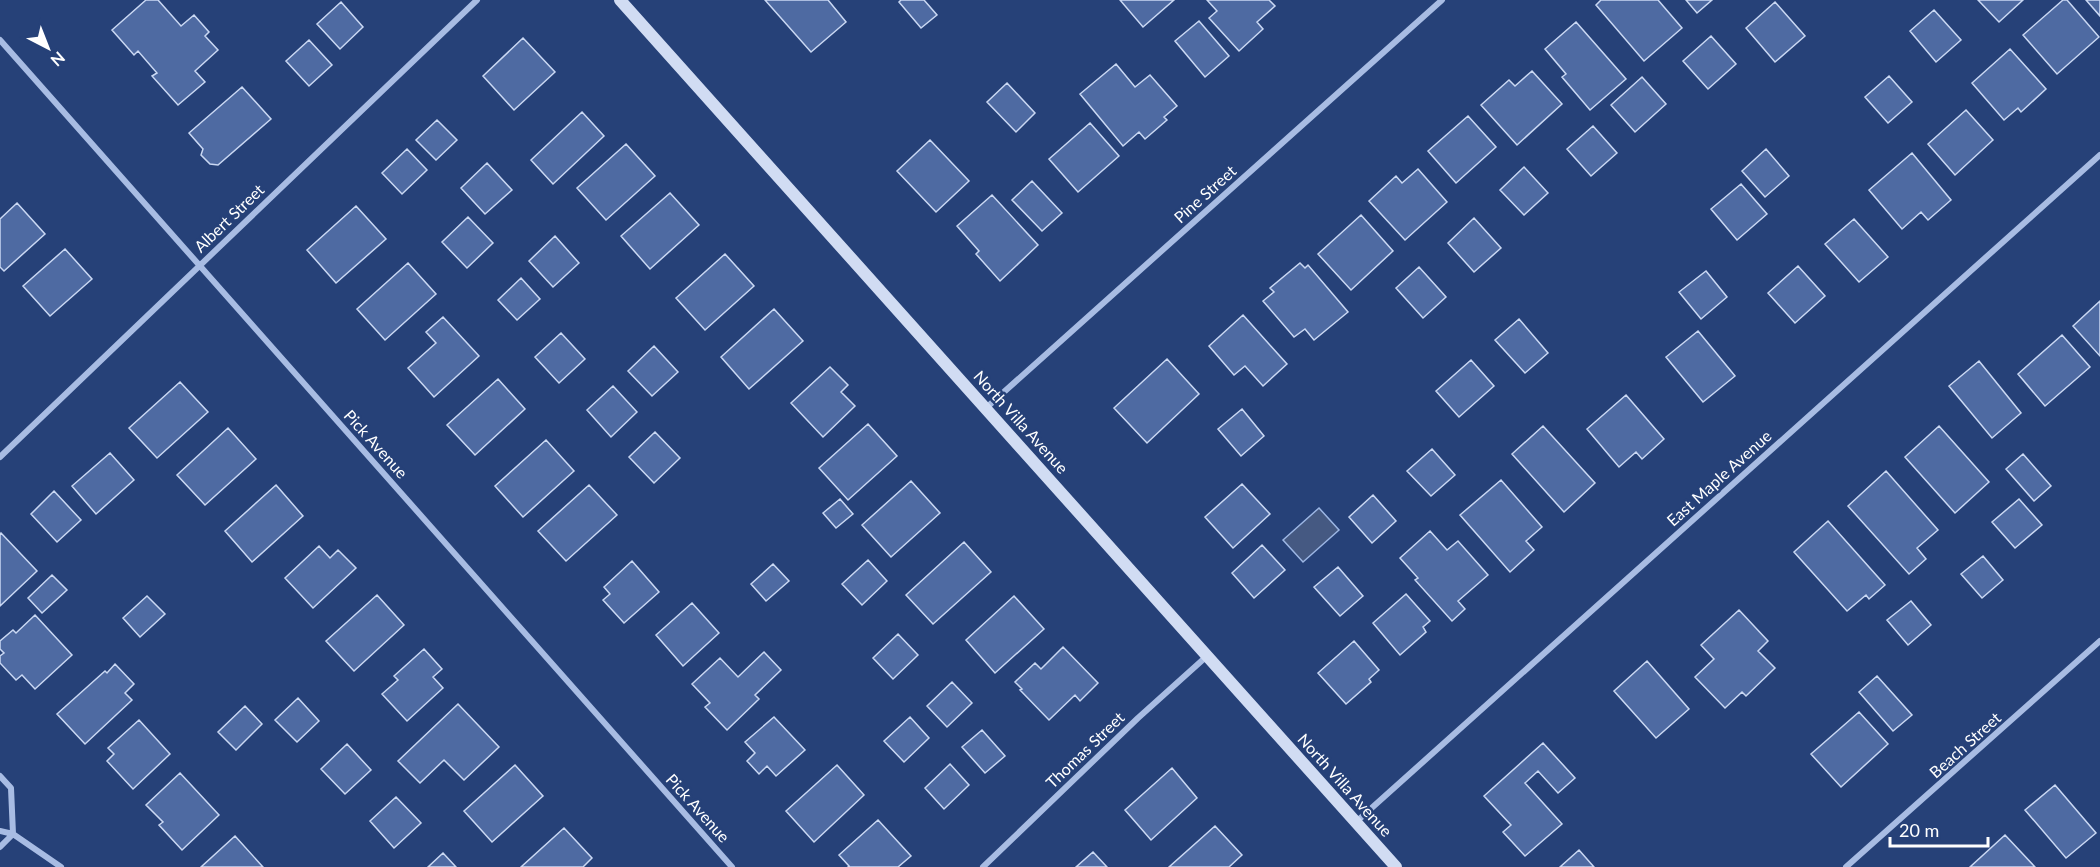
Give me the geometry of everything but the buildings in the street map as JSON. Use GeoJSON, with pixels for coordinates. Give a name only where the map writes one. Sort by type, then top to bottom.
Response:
{"type":"FeatureCollection","features":[{"type":"Feature","properties":{"kind":"street","name":"Albert Street"},"geometry":{"type":"LineString","coordinates":[[0,457],[477,0]]}},
{"type":"Feature","properties":{"kind":"street","name":"North Villa Avenue"},"geometry":{"type":"LineString","coordinates":[[620,0],[1396,867]]}},
{"type":"Feature","properties":{"kind":"street","name":"Pine Street"},"geometry":{"type":"LineString","coordinates":[[986,408],[1442,0]]}},
{"type":"Feature","properties":{"kind":"street","name":"Pick Avenue"},"geometry":{"type":"LineString","coordinates":[[0,40],[732,867]]}},
{"type":"Feature","properties":{"kind":"street","name":"East Maple Avenue"},"geometry":{"type":"LineString","coordinates":[[1356,822],[2100,155]]}},
{"type":"Feature","properties":{"kind":"street","name":"Beach Street"},"geometry":{"type":"LineString","coordinates":[[1846,867],[2100,641]]}},
{"type":"Feature","properties":{"kind":"street","name":"Thomas Street"},"geometry":{"type":"LineString","coordinates":[[983,867],[1138,717],[1208,656]]}},
{"type":"Feature","properties":{"kind":"street"},"geometry":{"type":"LineString","coordinates":[[0,776],[11,788],[13,834],[0,847]]}},
{"type":"Feature","properties":{"kind":"street"},"geometry":{"type":"LineString","coordinates":[[0,831],[13,834],[61,867]]}},
{"type":"Feature","properties":{"kind":"water"},"geometry":{"type":"Polygon","coordinates":[[[1319,508],[1339,530],[1303,562],[1283,540],[1319,508]]]}}]}
